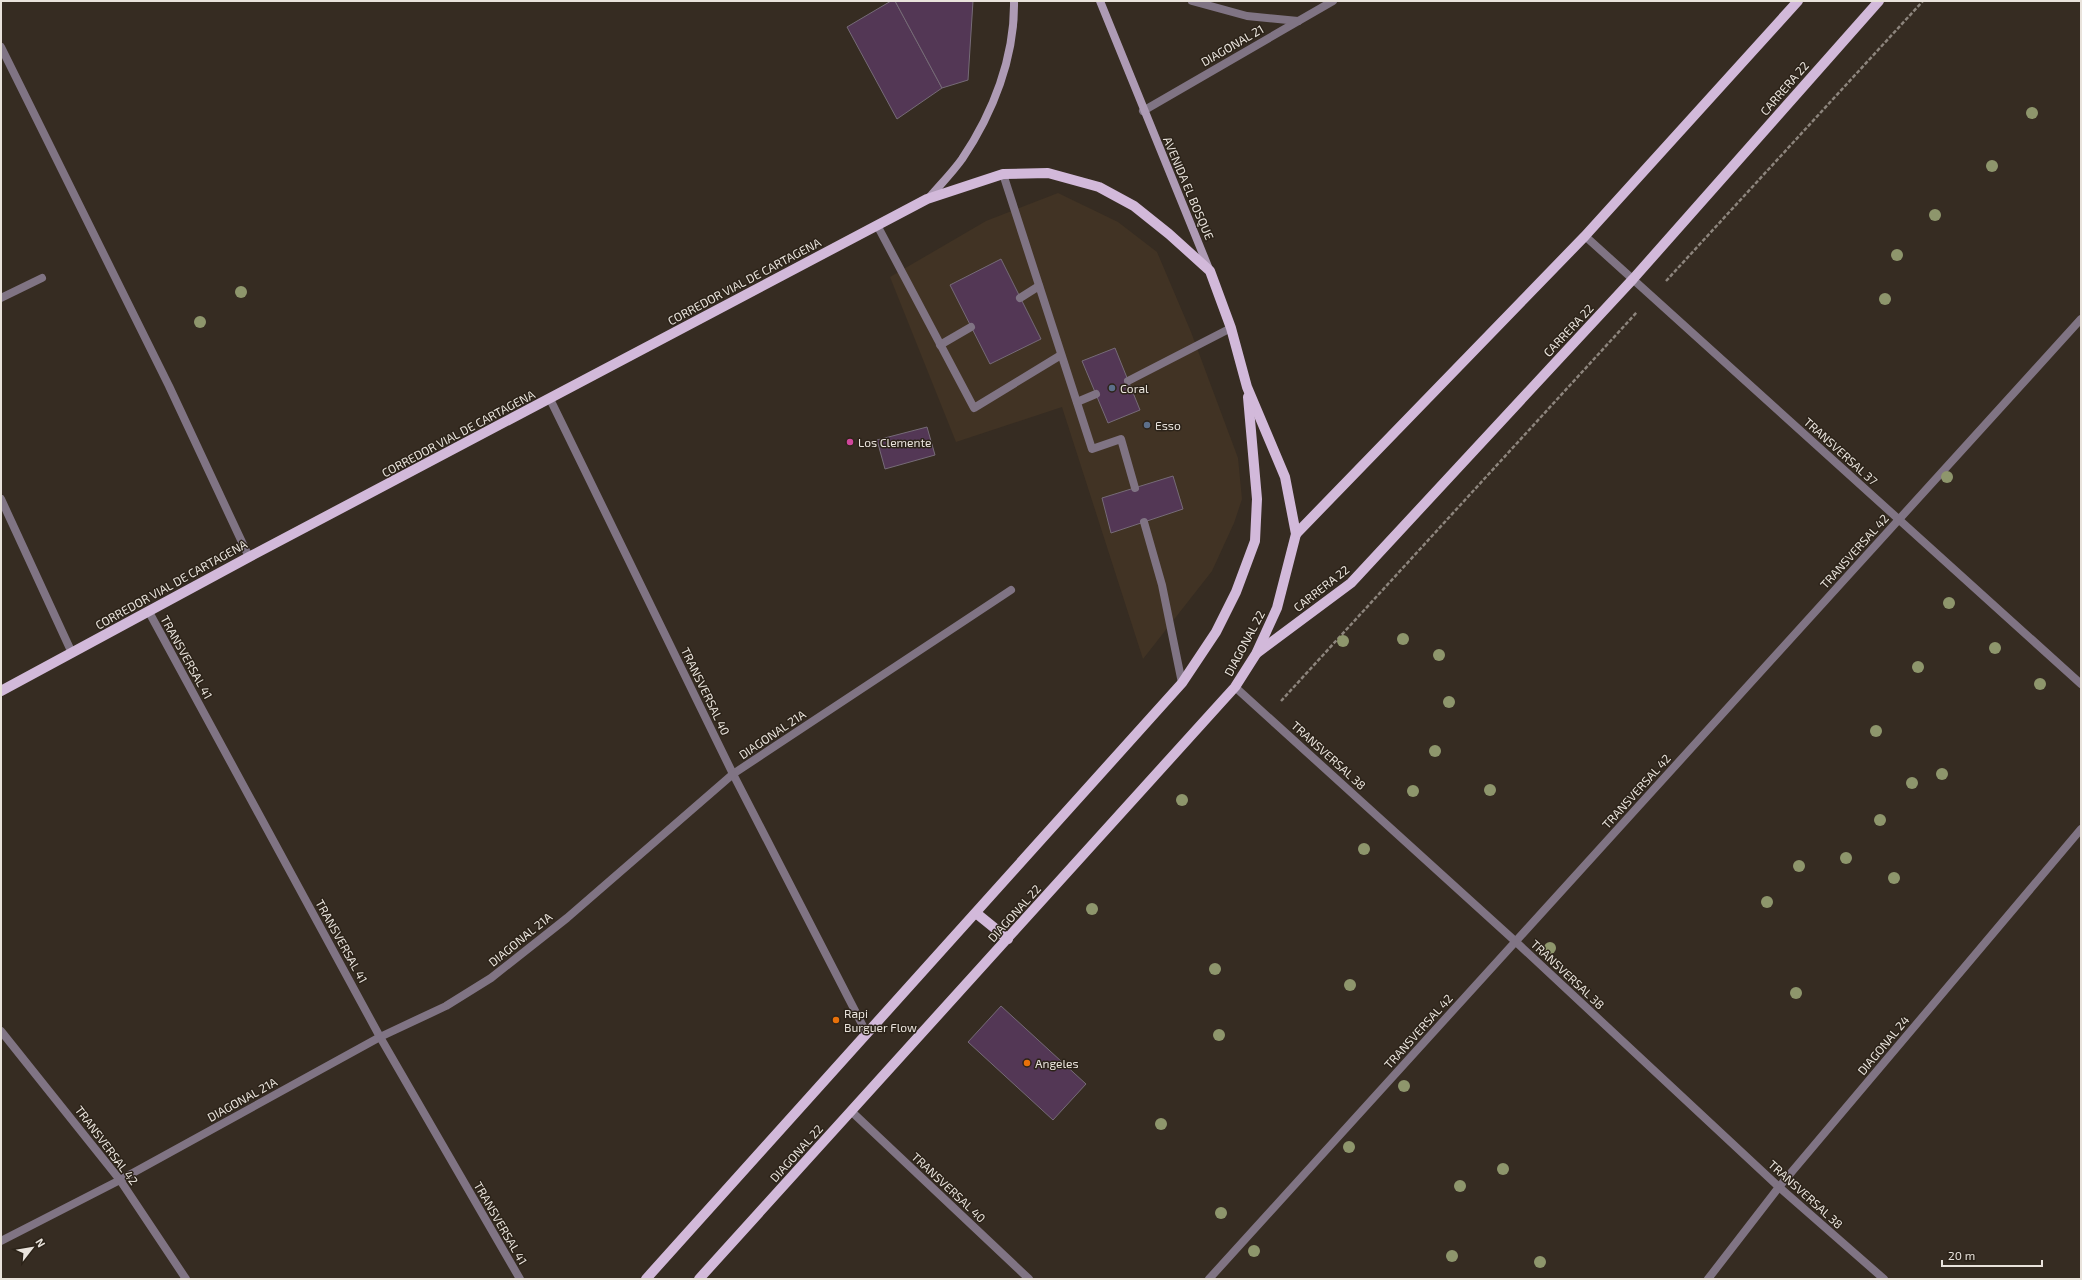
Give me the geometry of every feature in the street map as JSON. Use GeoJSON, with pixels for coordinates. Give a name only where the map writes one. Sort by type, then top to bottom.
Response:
{"type":"FeatureCollection","features":[{"type":"Feature","properties":{"kind":"main road"},"geometry":{"type":"LineString","coordinates":[[927,199],[962,160],[988,115],[1006,66],[1014,14],[1014,1]]}},
{"type":"Feature","properties":{"kind":"main road","name":"AVENIDA EL BOSQUE"},"geometry":{"type":"LineString","coordinates":[[1100,1],[1143,111],[1210,271],[1231,328],[1247,387],[1285,477],[1296,534]]}},
{"type":"Feature","properties":{"kind":"main road"},"geometry":{"type":"LineString","coordinates":[[1296,534],[1585,236],[1798,1]]}},
{"type":"Feature","properties":{"kind":"main road","name":"CARRERA 22"},"geometry":{"type":"LineString","coordinates":[[1256,654],[1351,582],[1633,279],[1879,1]]}},
{"type":"Feature","properties":{"kind":"main road","name":"CORREDOR VIAL DE CARTAGENA"},"geometry":{"type":"LineString","coordinates":[[1,691],[249,557],[927,199],[1003,174],[1048,173],[1099,187],[1134,206],[1169,234],[1210,271]]}},
{"type":"Feature","properties":{"kind":"main road","name":"AVENIDA EL BOSQUE"},"geometry":{"type":"LineString","coordinates":[[1182,683],[1214,636],[1236,592],[1255,542],[1257,499],[1247,387]]}},
{"type":"Feature","properties":{"kind":"main road","name":"DIAGONAL 22"},"geometry":{"type":"LineString","coordinates":[[699,1279],[852,1112],[1235,687],[1256,654],[1277,608],[1296,534]]}},
{"type":"Feature","properties":{"kind":"main road"},"geometry":{"type":"LineString","coordinates":[[646,1279],[1182,683]]}},
{"type":"Feature","properties":{"kind":"main road"},"geometry":{"type":"LineString","coordinates":[[976,913],[1008,939]]}},
{"type":"Feature","properties":{"kind":"street"},"geometry":{"type":"LineString","coordinates":[[1192,1],[1247,16],[1298,21]]}},
{"type":"Feature","properties":{"kind":"street","name":"DIAGONAL 21"},"geometry":{"type":"LineString","coordinates":[[1143,111],[1333,1]]}},
{"type":"Feature","properties":{"kind":"street"},"geometry":{"type":"LineString","coordinates":[[1,47],[169,386],[249,557]]}},
{"type":"Feature","properties":{"kind":"street"},"geometry":{"type":"LineString","coordinates":[[1003,174],[1092,448],[1121,439],[1135,488]]}},
{"type":"Feature","properties":{"kind":"street"},"geometry":{"type":"LineString","coordinates":[[877,225],[974,408],[1061,355]]}},
{"type":"Feature","properties":{"kind":"street","name":"TRANSVERSAL 37"},"geometry":{"type":"LineString","coordinates":[[1585,236],[2081,684]]}},
{"type":"Feature","properties":{"kind":"street"},"geometry":{"type":"LineString","coordinates":[[1,298],[42,278]]}},
{"type":"Feature","properties":{"kind":"street"},"geometry":{"type":"LineString","coordinates":[[1020,298],[1040,286]]}},
{"type":"Feature","properties":{"kind":"street","name":"TRANSVERSAL 42"},"geometry":{"type":"LineString","coordinates":[[1209,1279],[2081,319]]}},
{"type":"Feature","properties":{"kind":"street"},"geometry":{"type":"LineString","coordinates":[[940,345],[971,327]]}},
{"type":"Feature","properties":{"kind":"street"},"geometry":{"type":"LineString","coordinates":[[1128,381],[1231,328]]}},
{"type":"Feature","properties":{"kind":"street"},"geometry":{"type":"LineString","coordinates":[[1077,402],[1096,394]]}},
{"type":"Feature","properties":{"kind":"street","name":"TRANSVERSAL 40"},"geometry":{"type":"LineString","coordinates":[[550,399],[733,774],[867,1034]]}},
{"type":"Feature","properties":{"kind":"street"},"geometry":{"type":"LineString","coordinates":[[1,499],[72,653]]}},
{"type":"Feature","properties":{"kind":"street"},"geometry":{"type":"LineString","coordinates":[[1144,522],[1162,586],[1182,683]]}},
{"type":"Feature","properties":{"kind":"street","name":"DIAGONAL 21A"},"geometry":{"type":"LineString","coordinates":[[1,1241],[120,1180],[380,1037],[446,1006],[491,978],[567,918],[733,774],[1011,590]]}},
{"type":"Feature","properties":{"kind":"street","name":"TRANSVERSAL 41"},"geometry":{"type":"LineString","coordinates":[[149,612],[380,1037],[520,1279]]}},
{"type":"Feature","properties":{"kind":"street","name":"TRANSVERSAL 38"},"geometry":{"type":"LineString","coordinates":[[1235,687],[1516,941],[1779,1187],[1884,1279]]}},
{"type":"Feature","properties":{"kind":"street","name":"DIAGONAL 24"},"geometry":{"type":"LineString","coordinates":[[1708,1279],[1779,1187],[2081,829]]}},
{"type":"Feature","properties":{"kind":"street","name":"TRANSVERSAL 42"},"geometry":{"type":"LineString","coordinates":[[1,1031],[120,1180],[186,1279]]}},
{"type":"Feature","properties":{"kind":"street","name":"TRANSVERSAL 40"},"geometry":{"type":"LineString","coordinates":[[852,1112],[1029,1279]]}},
{"type":"Feature","properties":{"kind":"path"},"geometry":{"type":"LineString","coordinates":[[1268,716],[1924,1]]}},
{"type":"Feature","properties":{"kind":"shaded area","name":"Esso"},"geometry":{"type":"Polygon","coordinates":[[[1058,193],[1118,222],[1157,252],[1191,332],[1238,458],[1242,499],[1234,523],[1212,571],[1143,659],[1062,407],[956,442],[890,277],[986,221],[1058,193]]]}},
{"type":"Feature","properties":{"kind":"building"},"geometry":{"type":"Polygon","coordinates":[[[891,1],[895,1],[942,88],[897,119],[847,27],[891,1]]]}},
{"type":"Feature","properties":{"kind":"building"},"geometry":{"type":"Polygon","coordinates":[[[895,1],[973,1],[968,80],[942,88],[895,1]]]}},
{"type":"Feature","properties":{"kind":"building"},"geometry":{"type":"Polygon","coordinates":[[[1001,259],[1041,339],[990,364],[950,285],[1001,259]]]}},
{"type":"Feature","properties":{"kind":"building","name":"Coral"},"geometry":{"type":"Polygon","coordinates":[[[1115,348],[1140,410],[1108,423],[1082,361],[1115,348]]]}},
{"type":"Feature","properties":{"kind":"building"},"geometry":{"type":"Polygon","coordinates":[[[927,427],[935,455],[885,469],[877,440],[927,427]]]}},
{"type":"Feature","properties":{"kind":"building"},"geometry":{"type":"Polygon","coordinates":[[[1173,476],[1183,509],[1111,533],[1102,498],[1173,476]]]}},
{"type":"Feature","properties":{"kind":"building","name":"Angeles"},"geometry":{"type":"Polygon","coordinates":[[[1001,1006],[1086,1084],[1053,1120],[968,1042],[1001,1006]]]}},
{"type":"Feature","properties":{"kind":"place","name":"Coral"},"geometry":{"type":"Point","coordinates":[1112,388]}},
{"type":"Feature","properties":{"kind":"place","name":"Esso"},"geometry":{"type":"Point","coordinates":[1147,425]}},
{"type":"Feature","properties":{"kind":"place","name":"Los Clemente"},"geometry":{"type":"Point","coordinates":[850,442]}},
{"type":"Feature","properties":{"kind":"place","name":"Rapi Burguer Flow"},"geometry":{"type":"Point","coordinates":[836,1020]}},
{"type":"Feature","properties":{"kind":"place","name":"Angeles"},"geometry":{"type":"Point","coordinates":[1027,1063]}}]}
